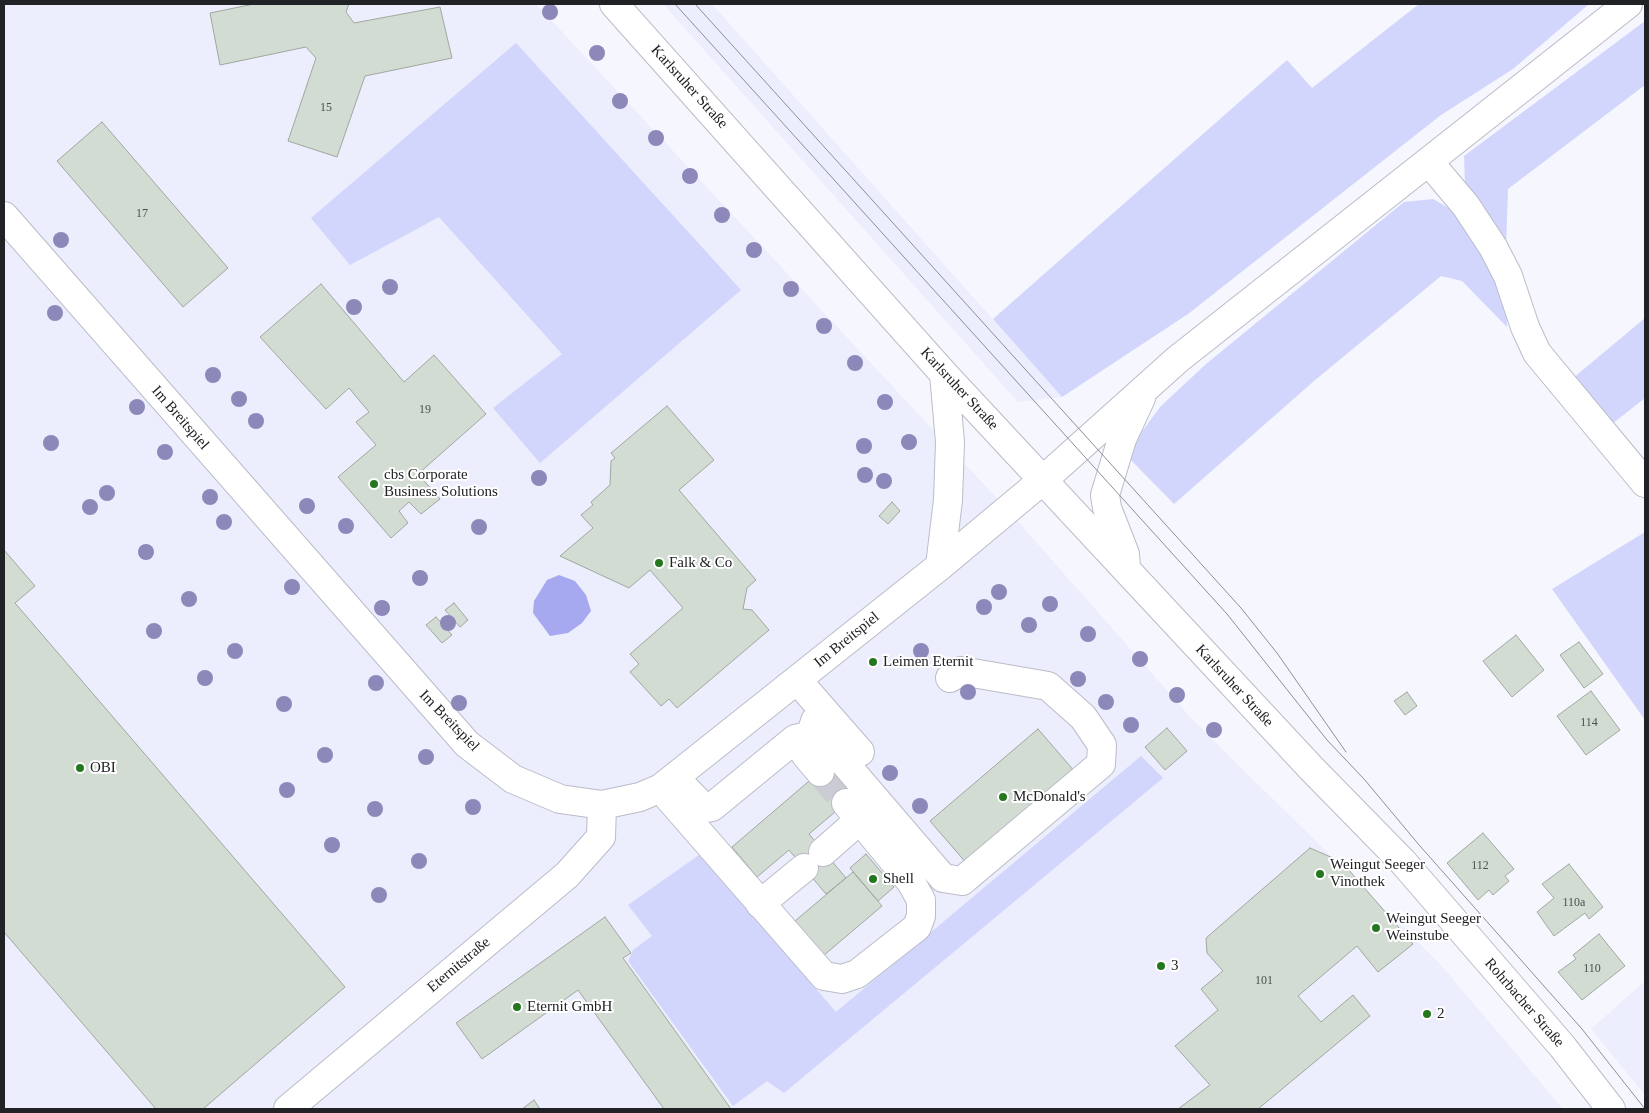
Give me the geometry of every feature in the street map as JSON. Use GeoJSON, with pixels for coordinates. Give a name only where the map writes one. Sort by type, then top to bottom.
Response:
{"type":"FeatureCollection","features":[{"type":"Feature","properties":{"kind":"main road","name":"Karlsruher Straße"},"geometry":{"type":"LineString","coordinates":[[614,4],[944,374],[1311,768]]}},
{"type":"Feature","properties":{"kind":"main road","name":"Im Breitspiel"},"geometry":{"type":"LineString","coordinates":[[4,216],[468,744],[513,779],[560,799],[602,805],[640,797],[668,783],[940,566],[1043,480],[1178,359],[1628,4]]}},
{"type":"Feature","properties":{"kind":"main road"},"geometry":{"type":"LineString","coordinates":[[1429,162],[1466,206],[1493,247],[1508,276],[1525,327],[1537,353],[1645,483]]}},
{"type":"Feature","properties":{"kind":"main road"},"geometry":{"type":"LineString","coordinates":[[940,566],[948,500],[950,442],[944,374]]}},
{"type":"Feature","properties":{"kind":"main road"},"geometry":{"type":"LineString","coordinates":[[1126,569],[1125,554],[1107,508],[1105,495],[1122,439],[1146,388]]}},
{"type":"Feature","properties":{"kind":"main road"},"geometry":{"type":"LineString","coordinates":[[862,809],[943,878],[962,881],[1101,764],[1102,745],[1098,738],[1083,717],[1048,686],[961,671],[950,678]]}},
{"type":"Feature","properties":{"kind":"main road"},"geometry":{"type":"LineString","coordinates":[[796,680],[860,752]]}},
{"type":"Feature","properties":{"kind":"main road"},"geometry":{"type":"LineString","coordinates":[[820,706],[805,754],[820,772]]}},
{"type":"Feature","properties":{"kind":"main road"},"geometry":{"type":"LineString","coordinates":[[811,735],[823,738],[862,809],[911,882],[920,900],[921,916],[917,927],[857,974],[842,979],[824,976],[705,838],[668,783],[704,808],[712,807],[795,739],[811,735]]}},
{"type":"Feature","properties":{"kind":"main road","name":"Rohrbacher Straße"},"geometry":{"type":"LineString","coordinates":[[1311,768],[1403,862],[1562,1046],[1612,1109]]}},
{"type":"Feature","properties":{"kind":"main road","name":"Eternitstraße"},"geometry":{"type":"LineString","coordinates":[[288,1109],[567,875],[601,837],[602,805]]}},
{"type":"Feature","properties":{"kind":"main road"},"geometry":{"type":"LineString","coordinates":[[760,904],[813,860],[862,809]]}},
{"type":"Feature","properties":{"kind":"shaded area"},"geometry":{"type":"Polygon","coordinates":[[[4,4],[536,4],[1006,508],[1193,720],[1440,964],[1563,1109],[4,1109],[4,4]]]}},
{"type":"Feature","properties":{"kind":"shaded area"},"geometry":{"type":"Polygon","coordinates":[[[663,4],[712,4],[1062,397],[1018,402],[663,4]]]}},
{"type":"Feature","properties":{"kind":"shaded area"},"geometry":{"type":"Polygon","coordinates":[[[1419,4],[1589,4],[1513,69],[1441,115],[1188,314],[1062,397],[993,319],[1287,60],[1312,88],[1419,4]]]}},
{"type":"Feature","properties":{"kind":"shaded area"},"geometry":{"type":"Polygon","coordinates":[[[1645,21],[1645,85],[1508,189],[1506,248],[1465,186],[1464,156],[1645,21]]]}},
{"type":"Feature","properties":{"kind":"shaded area"},"geometry":{"type":"Polygon","coordinates":[[[516,43],[741,290],[540,463],[493,408],[562,354],[439,217],[350,265],[311,218],[516,43]]]}},
{"type":"Feature","properties":{"kind":"shaded area"},"geometry":{"type":"Polygon","coordinates":[[[1433,199],[1459,214],[1504,277],[1507,327],[1462,281],[1441,276],[1314,381],[1174,504],[1125,454],[1161,406],[1206,364],[1404,202],[1433,199]]]}},
{"type":"Feature","properties":{"kind":"shaded area"},"geometry":{"type":"Polygon","coordinates":[[[1645,318],[1645,398],[1598,435],[1560,389],[1645,318]]]}},
{"type":"Feature","properties":{"kind":"shaded area"},"geometry":{"type":"Polygon","coordinates":[[[1645,532],[1645,720],[1552,589],[1645,532]]]}},
{"type":"Feature","properties":{"kind":"shaded area"},"geometry":{"type":"Polygon","coordinates":[[[1141,756],[1163,778],[784,1093],[767,1081],[733,1106],[628,961],[633,950],[652,936],[628,905],[699,855],[836,1012],[1141,756]]]}},
{"type":"Feature","properties":{"kind":"shaded area"},"geometry":{"type":"Polygon","coordinates":[[[1645,981],[1645,1095],[1591,1029],[1645,981]]]}},
{"type":"Feature","properties":{"kind":"water"},"geometry":{"type":"Polygon","coordinates":[[[559,575],[575,581],[586,595],[591,611],[582,623],[568,633],[550,636],[533,613],[534,601],[547,580],[559,575]]]}},
{"type":"Feature","properties":{"kind":"building"},"geometry":{"type":"Polygon","coordinates":[[[254,4],[349,4],[346,12],[354,23],[440,7],[452,58],[365,76],[337,157],[288,141],[316,58],[306,47],[220,65],[210,13],[254,4]]]}},
{"type":"Feature","properties":{"kind":"building"},"geometry":{"type":"Polygon","coordinates":[[[102,122],[228,268],[183,307],[57,161],[102,122]]]}},
{"type":"Feature","properties":{"kind":"building"},"geometry":{"type":"Polygon","coordinates":[[[321,284],[404,382],[434,355],[486,414],[418,474],[440,499],[421,514],[409,502],[399,511],[408,523],[391,538],[338,477],[376,445],[356,422],[369,412],[349,388],[326,409],[260,337],[321,284]]]}},
{"type":"Feature","properties":{"kind":"building","name":"Falk & Co"},"geometry":{"type":"Polygon","coordinates":[[[667,406],[714,460],[679,490],[756,580],[747,588],[743,609],[752,610],[769,630],[677,708],[669,699],[661,706],[630,672],[639,664],[630,654],[683,608],[650,570],[629,588],[560,556],[593,528],[581,515],[593,505],[591,502],[610,485],[611,461],[615,458],[611,453],[667,406]]]}},
{"type":"Feature","properties":{"kind":"building"},"geometry":{"type":"Polygon","coordinates":[[[892,502],[900,511],[888,524],[879,516],[892,502]]]}},
{"type":"Feature","properties":{"kind":"building","name":"OBI"},"geometry":{"type":"Polygon","coordinates":[[[4,550],[35,586],[15,603],[345,987],[203,1109],[156,1109],[4,932],[4,550]]]}},
{"type":"Feature","properties":{"kind":"building"},"geometry":{"type":"Polygon","coordinates":[[[454,603],[468,620],[460,627],[445,610],[454,603]]]}},
{"type":"Feature","properties":{"kind":"building"},"geometry":{"type":"Polygon","coordinates":[[[436,617],[452,635],[442,643],[426,625],[436,617]]]}},
{"type":"Feature","properties":{"kind":"building"},"geometry":{"type":"Polygon","coordinates":[[[1516,635],[1544,670],[1512,697],[1483,661],[1516,635]]]}},
{"type":"Feature","properties":{"kind":"building"},"geometry":{"type":"Polygon","coordinates":[[[1579,642],[1603,674],[1584,688],[1560,655],[1579,642]]]}},
{"type":"Feature","properties":{"kind":"building"},"geometry":{"type":"Polygon","coordinates":[[[1591,691],[1620,730],[1586,755],[1557,716],[1591,691]]]}},
{"type":"Feature","properties":{"kind":"building"},"geometry":{"type":"Polygon","coordinates":[[[1407,692],[1417,706],[1405,715],[1394,701],[1407,692]]]}},
{"type":"Feature","properties":{"kind":"building"},"geometry":{"type":"Polygon","coordinates":[[[1167,728],[1187,751],[1165,770],[1145,747],[1167,728]]]}},
{"type":"Feature","properties":{"kind":"building","name":"McDonald's"},"geometry":{"type":"Polygon","coordinates":[[[1038,729],[1076,773],[968,865],[930,821],[1038,729]]]}},
{"type":"Feature","properties":{"kind":"building"},"geometry":{"type":"Polygon","coordinates":[[[829,764],[855,795],[809,834],[846,878],[826,894],[789,850],[757,877],[732,847],[829,764]]]}},
{"type":"Feature","properties":{"kind":"building"},"geometry":{"type":"Polygon","coordinates":[[[1483,833],[1514,869],[1505,876],[1509,881],[1493,895],[1489,890],[1478,900],[1447,863],[1483,833]]]}},
{"type":"Feature","properties":{"kind":"building"},"geometry":{"type":"Polygon","coordinates":[[[1310,848],[1342,862],[1413,944],[1378,972],[1357,946],[1298,996],[1321,1022],[1353,995],[1370,1016],[1258,1109],[1178,1109],[1210,1085],[1175,1046],[1218,1010],[1201,989],[1223,971],[1207,953],[1206,938],[1310,848]]]}},
{"type":"Feature","properties":{"kind":"building","name":"Shell"},"geometry":{"type":"Polygon","coordinates":[[[866,854],[894,887],[878,901],[850,868],[866,854]]]}},
{"type":"Feature","properties":{"kind":"building"},"geometry":{"type":"Polygon","coordinates":[[[1569,864],[1603,907],[1589,919],[1585,913],[1554,936],[1537,912],[1554,898],[1542,884],[1569,864]]]}},
{"type":"Feature","properties":{"kind":"building"},"geometry":{"type":"Polygon","coordinates":[[[853,872],[882,906],[823,956],[795,921],[853,872]]]}},
{"type":"Feature","properties":{"kind":"building","name":"Eternit GmbH"},"geometry":{"type":"Polygon","coordinates":[[[605,917],[631,953],[623,958],[731,1109],[664,1109],[578,990],[482,1059],[456,1023],[605,917]]]}},
{"type":"Feature","properties":{"kind":"building"},"geometry":{"type":"Polygon","coordinates":[[[1599,934],[1625,966],[1582,1000],[1558,972],[1576,959],[1573,955],[1599,934]]]}},
{"type":"Feature","properties":{"kind":"building"},"geometry":{"type":"Polygon","coordinates":[[[534,1100],[540,1109],[522,1109],[534,1100]]]}},
{"type":"Feature","properties":{"kind":"tunnel"},"geometry":{"type":"LineString","coordinates":[[820,772],[846,803]]}},
{"type":"Feature","properties":{"kind":"tram line"},"geometry":{"type":"LineString","coordinates":[[675,4],[1227,614],[1327,740],[1364,779],[1420,846],[1582,1029],[1645,1109]]}},
{"type":"Feature","properties":{"kind":"tram line"},"geometry":{"type":"LineString","coordinates":[[695,4],[1241,608],[1277,653],[1346,752]]}},
{"type":"Feature","properties":{"kind":"place","name":"cbs Corporate Business Solutions"},"geometry":{"type":"Point","coordinates":[374,484]}},
{"type":"Feature","properties":{"kind":"place","name":"Falk & Co"},"geometry":{"type":"Point","coordinates":[659,563]}},
{"type":"Feature","properties":{"kind":"place","name":"Leimen Eternit"},"geometry":{"type":"Point","coordinates":[873,662]}},
{"type":"Feature","properties":{"kind":"place","name":"OBI"},"geometry":{"type":"Point","coordinates":[80,768]}},
{"type":"Feature","properties":{"kind":"place","name":"McDonald's"},"geometry":{"type":"Point","coordinates":[1003,797]}},
{"type":"Feature","properties":{"kind":"place","name":"Weingut Seeger Vinothek"},"geometry":{"type":"Point","coordinates":[1320,874]}},
{"type":"Feature","properties":{"kind":"place","name":"Shell"},"geometry":{"type":"Point","coordinates":[873,879]}},
{"type":"Feature","properties":{"kind":"place","name":"Weingut Seeger Weinstube"},"geometry":{"type":"Point","coordinates":[1376,928]}},
{"type":"Feature","properties":{"kind":"place","name":"3"},"geometry":{"type":"Point","coordinates":[1161,966]}},
{"type":"Feature","properties":{"kind":"place","name":"Eternit GmbH"},"geometry":{"type":"Point","coordinates":[517,1007]}},
{"type":"Feature","properties":{"kind":"place","name":"2"},"geometry":{"type":"Point","coordinates":[1427,1014]}}]}
